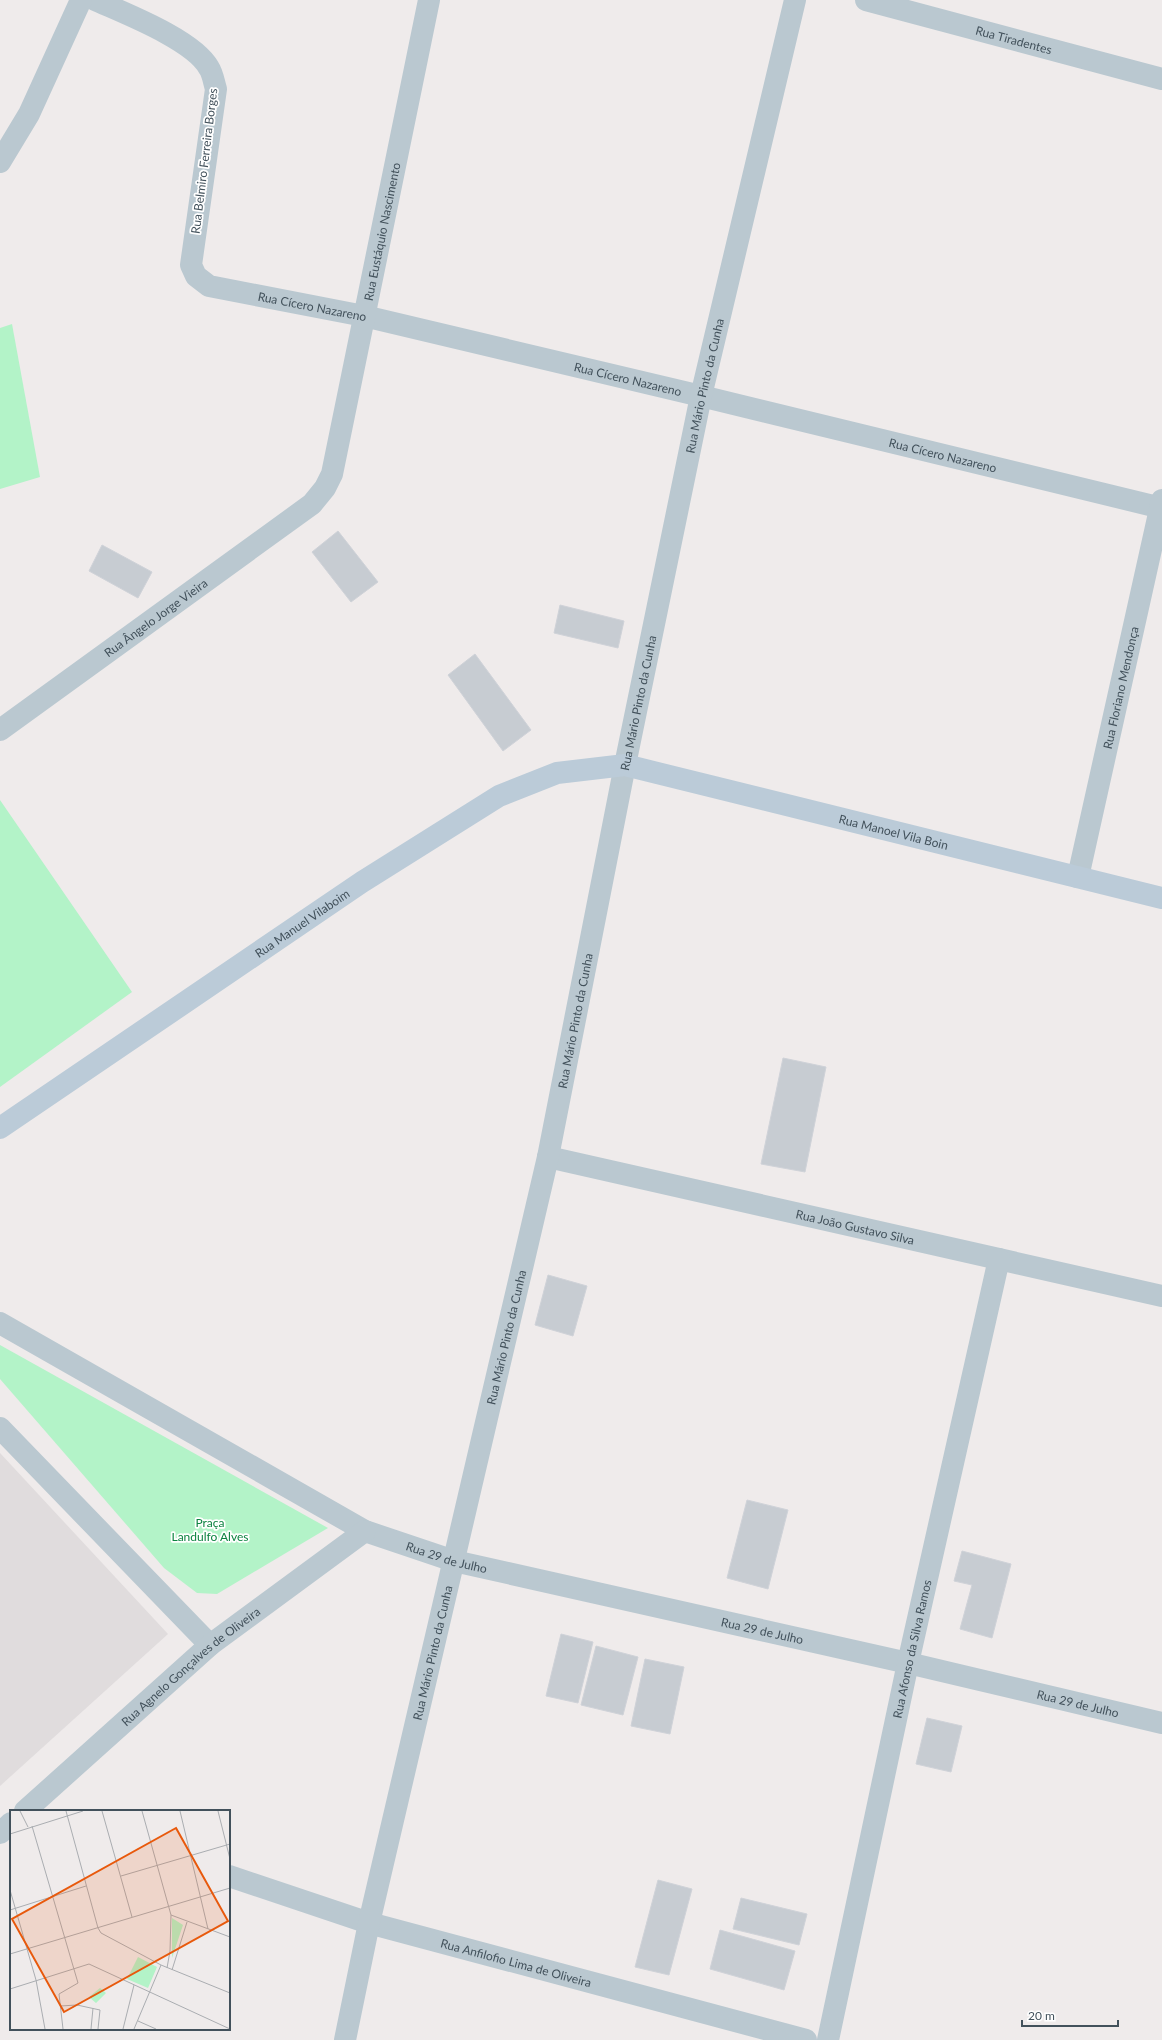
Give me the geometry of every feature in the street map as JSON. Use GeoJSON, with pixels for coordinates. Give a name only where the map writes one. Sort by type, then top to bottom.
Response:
{"type":"FeatureCollection","features":[{"type":"Feature","properties":{"kind":"main road","name":"Rua Manoel Vila Boin"},"geometry":{"type":"LineString","coordinates":[[625,765],[1162,898]]}},
{"type":"Feature","properties":{"kind":"main road","name":"Rua Manuel Vilaboim"},"geometry":{"type":"LineString","coordinates":[[0,1128],[362,882],[499,796],[557,773],[625,765]]}},
{"type":"Feature","properties":{"kind":"street"},"geometry":{"type":"LineString","coordinates":[[0,162],[29,114],[81,0]]}},
{"type":"Feature","properties":{"kind":"street","name":"Rua Belmiro Ferreira Borges"},"geometry":{"type":"LineString","coordinates":[[95,0],[157,28],[193,52],[210,68],[216,89],[191,265],[196,276],[209,286]]}},
{"type":"Feature","properties":{"kind":"street","name":"Rua Eustáquio Nascimento"},"geometry":{"type":"LineString","coordinates":[[312,504],[325,488],[332,474],[429,0]]}},
{"type":"Feature","properties":{"kind":"street","name":"Rua Mário Pinto da Cunha"},"geometry":{"type":"LineString","coordinates":[[345,2040],[369,1923],[548,1157],[625,765],[701,396],[795,0]]}},
{"type":"Feature","properties":{"kind":"street","name":"Rua Tiradentes"},"geometry":{"type":"LineString","coordinates":[[866,0],[1162,79]]}},
{"type":"Feature","properties":{"kind":"street","name":"Rua Cícero Nazareno"},"geometry":{"type":"LineString","coordinates":[[209,286],[364,316],[1161,505]]}},
{"type":"Feature","properties":{"kind":"street","name":"Rua Ângelo Jorge Vieira"},"geometry":{"type":"LineString","coordinates":[[0,730],[312,504]]}},
{"type":"Feature","properties":{"kind":"street","name":"Rua Floriano Mendonça"},"geometry":{"type":"LineString","coordinates":[[1078,877],[1161,505]]}},
{"type":"Feature","properties":{"kind":"street","name":"Rua João Gustavo Silva"},"geometry":{"type":"LineString","coordinates":[[548,1157],[1162,1296]]}},
{"type":"Feature","properties":{"kind":"street","name":"Rua Afonso da Silva Ramos"},"geometry":{"type":"LineString","coordinates":[[828,2040],[908,1663],[999,1258]]}},
{"type":"Feature","properties":{"kind":"street"},"geometry":{"type":"LineString","coordinates":[[0,1323],[365,1532]]}},
{"type":"Feature","properties":{"kind":"street"},"geometry":{"type":"LineString","coordinates":[[0,1428],[210,1645]]}},
{"type":"Feature","properties":{"kind":"street","name":"Rua 29 de Julho"},"geometry":{"type":"LineString","coordinates":[[365,1532],[454,1561],[908,1663],[1162,1723]]}},
{"type":"Feature","properties":{"kind":"street","name":"Rua Agnelo Gonçalves de Oliveira"},"geometry":{"type":"LineString","coordinates":[[30,1810],[210,1645],[365,1532]]}},
{"type":"Feature","properties":{"kind":"street"},"geometry":{"type":"LineString","coordinates":[[0,1833],[10,1824]]}},
{"type":"Feature","properties":{"kind":"street","name":"Rua Anfilofio Lima de Oliveira"},"geometry":{"type":"LineString","coordinates":[[230,1876],[369,1923],[806,2040]]}},
{"type":"Feature","properties":{"kind":"shaded area"},"geometry":{"type":"Polygon","coordinates":[[[0,1453],[168,1634],[0,1786],[0,1453]]]}},
{"type":"Feature","properties":{"kind":"green space"},"geometry":{"type":"Polygon","coordinates":[[[12,324],[40,477],[0,489],[0,328],[12,324]]]}},
{"type":"Feature","properties":{"kind":"green space"},"geometry":{"type":"Polygon","coordinates":[[[0,800],[132,992],[0,1087],[0,800]]]}},
{"type":"Feature","properties":{"kind":"green space","name":"Praça Landulfo Alves"},"geometry":{"type":"Polygon","coordinates":[[[0,1345],[328,1528],[217,1594],[197,1593],[164,1568],[0,1379],[0,1345]]]}},
{"type":"Feature","properties":{"kind":"building"},"geometry":{"type":"Polygon","coordinates":[[[338,531],[378,582],[351,602],[312,552],[338,531]]]}},
{"type":"Feature","properties":{"kind":"building"},"geometry":{"type":"Polygon","coordinates":[[[102,545],[152,572],[138,598],[89,571],[102,545]]]}},
{"type":"Feature","properties":{"kind":"building"},"geometry":{"type":"Polygon","coordinates":[[[560,605],[624,621],[618,648],[554,633],[560,605]]]}},
{"type":"Feature","properties":{"kind":"building"},"geometry":{"type":"Polygon","coordinates":[[[475,654],[531,730],[503,751],[448,675],[475,654]]]}},
{"type":"Feature","properties":{"kind":"building"},"geometry":{"type":"Polygon","coordinates":[[[783,1058],[826,1067],[805,1172],[761,1164],[783,1058]]]}},
{"type":"Feature","properties":{"kind":"building"},"geometry":{"type":"Polygon","coordinates":[[[548,1275],[587,1286],[573,1336],[535,1325],[548,1275]]]}},
{"type":"Feature","properties":{"kind":"building"},"geometry":{"type":"Polygon","coordinates":[[[747,1500],[788,1510],[768,1589],[727,1578],[747,1500]]]}},
{"type":"Feature","properties":{"kind":"building"},"geometry":{"type":"Polygon","coordinates":[[[962,1551],[1011,1564],[992,1638],[960,1629],[972,1585],[954,1581],[962,1551]]]}},
{"type":"Feature","properties":{"kind":"building"},"geometry":{"type":"Polygon","coordinates":[[[561,1634],[593,1642],[578,1703],[546,1696],[561,1634]]]}},
{"type":"Feature","properties":{"kind":"building"},"geometry":{"type":"Polygon","coordinates":[[[596,1646],[638,1657],[623,1715],[581,1705],[596,1646]]]}},
{"type":"Feature","properties":{"kind":"building"},"geometry":{"type":"Polygon","coordinates":[[[645,1659],[684,1667],[670,1734],[631,1726],[645,1659]]]}},
{"type":"Feature","properties":{"kind":"building"},"geometry":{"type":"Polygon","coordinates":[[[927,1718],[962,1726],[951,1772],[916,1764],[927,1718]]]}},
{"type":"Feature","properties":{"kind":"building"},"geometry":{"type":"Polygon","coordinates":[[[658,1880],[692,1889],[669,1975],[635,1967],[658,1880]]]}},
{"type":"Feature","properties":{"kind":"building"},"geometry":{"type":"Polygon","coordinates":[[[741,1898],[807,1914],[799,1945],[733,1929],[741,1898]]]}},
{"type":"Feature","properties":{"kind":"building"},"geometry":{"type":"Polygon","coordinates":[[[720,1930],[795,1951],[784,1990],[710,1969],[720,1930]]]}}]}
